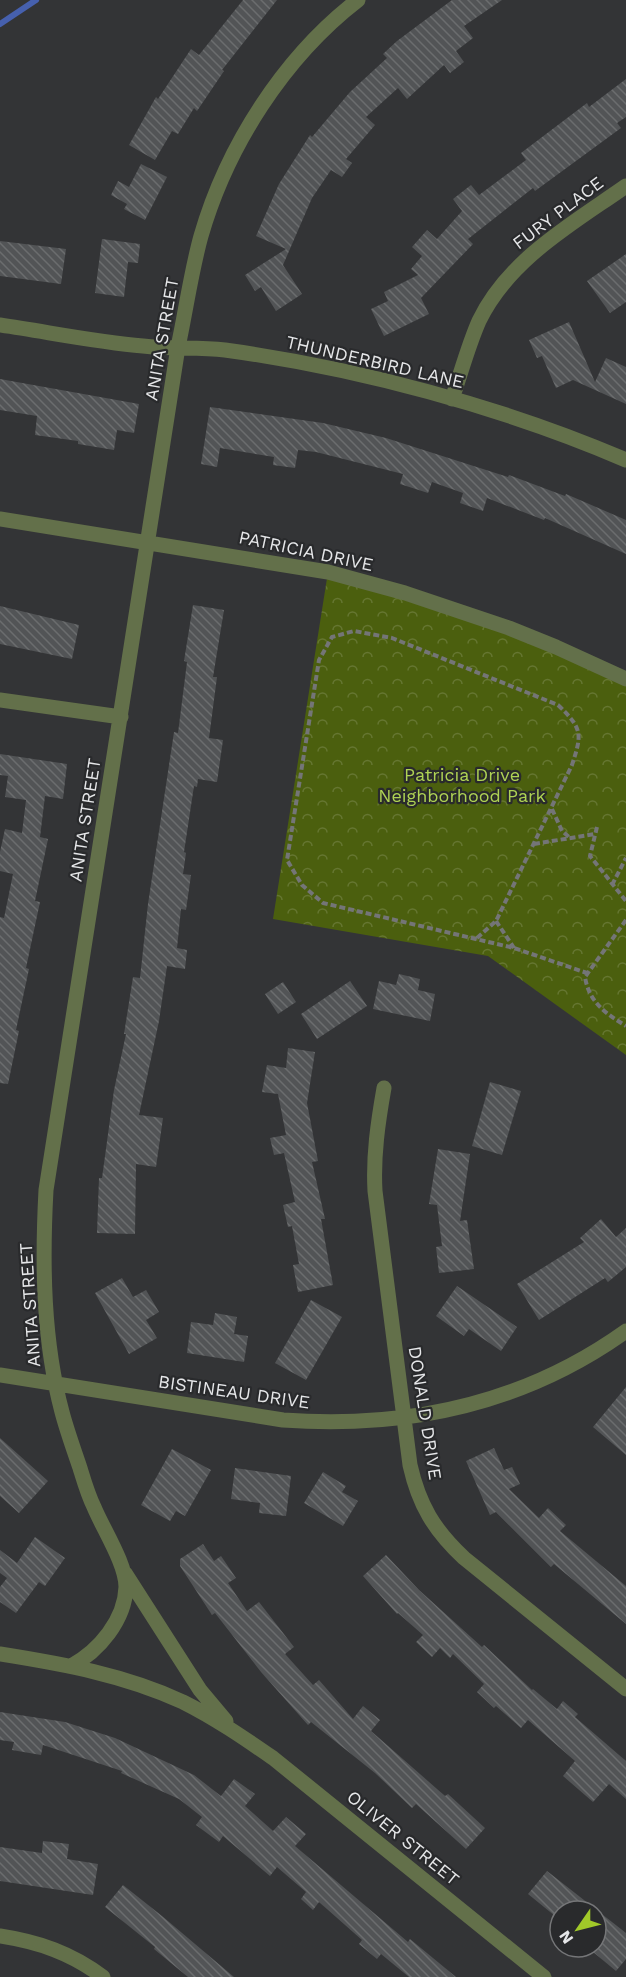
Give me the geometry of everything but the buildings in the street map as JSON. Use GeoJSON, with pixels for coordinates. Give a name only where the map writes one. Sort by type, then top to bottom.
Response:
{"type":"FeatureCollection","features":[{"type":"Feature","properties":{"kind":"street","name":"ANITA STREET"},"geometry":{"type":"LineString","coordinates":[[71,1665],[95,1650],[115,1621],[122,1607],[126,1585],[120,1565],[92,1504],[62,1411],[56,1384],[44,1275],[46,1190],[178,347],[201,234],[228,167],[257,114],[285,74],[321,32],[358,0]]}},
{"type":"Feature","properties":{"kind":"street","name":"FURY PLACE"},"geometry":{"type":"LineString","coordinates":[[452,399],[480,319],[500,288],[538,249],[626,186]]}},
{"type":"Feature","properties":{"kind":"street","name":"THUNDERBIRD LANE"},"geometry":{"type":"LineString","coordinates":[[0,325],[142,346],[223,350],[323,366],[452,399],[545,429],[626,460]]}},
{"type":"Feature","properties":{"kind":"street","name":"PATRICIA DRIVE"},"geometry":{"type":"LineString","coordinates":[[0,519],[328,572],[394,590],[508,628],[626,679]]}},
{"type":"Feature","properties":{"kind":"street"},"geometry":{"type":"LineString","coordinates":[[0,700],[121,717]]}},
{"type":"Feature","properties":{"kind":"street","name":"DONALD DRIVE"},"geometry":{"type":"LineString","coordinates":[[384,1088],[374,1160],[375,1191],[414,1482],[431,1521],[444,1539],[464,1558],[626,1689]]}},
{"type":"Feature","properties":{"kind":"street","name":"BISTINEAU DRIVE"},"geometry":{"type":"LineString","coordinates":[[0,1375],[283,1420],[317,1423],[404,1418],[463,1408],[513,1391],[564,1368],[625,1332]]}},
{"type":"Feature","properties":{"kind":"street","name":"OLIVER STREET"},"geometry":{"type":"LineString","coordinates":[[120,1565],[200,1690],[236,1732]]}},
{"type":"Feature","properties":{"kind":"street","name":"OLIVER STREET"},"geometry":{"type":"LineString","coordinates":[[0,1654],[71,1665],[102,1673],[184,1703],[236,1732],[273,1758],[544,1977]]}},
{"type":"Feature","properties":{"kind":"street"},"geometry":{"type":"LineString","coordinates":[[0,1936],[45,1945],[67,1954],[103,1977]]}},
{"type":"Feature","properties":{"kind":"path"},"geometry":{"type":"LineString","coordinates":[[477,938],[496,921],[572,765],[581,739],[573,720],[558,705],[392,638],[354,631],[332,637],[319,660],[287,860],[302,885],[323,903],[477,938],[587,973]]}},
{"type":"Feature","properties":{"kind":"path"},"geometry":{"type":"LineString","coordinates":[[551,809],[562,831],[570,838]]}},
{"type":"Feature","properties":{"kind":"path"},"geometry":{"type":"LineString","coordinates":[[597,827],[590,856],[626,901]]}},
{"type":"Feature","properties":{"kind":"path"},"geometry":{"type":"LineString","coordinates":[[534,844],[595,834]]}},
{"type":"Feature","properties":{"kind":"path"},"geometry":{"type":"LineString","coordinates":[[612,885],[626,858]]}},
{"type":"Feature","properties":{"kind":"path"},"geometry":{"type":"LineString","coordinates":[[626,920],[585,976],[587,990],[594,1002],[626,1026]]}},
{"type":"Feature","properties":{"kind":"path"},"geometry":{"type":"LineString","coordinates":[[496,921],[513,948]]}},
{"type":"Feature","properties":{"kind":"green space","name":"Patricia Drive Neighborhood Park"},"geometry":{"type":"Polygon","coordinates":[[[328,572],[509,628],[626,681],[626,1055],[488,956],[273,919],[328,572]]]}},
{"type":"Feature","properties":{"kind":"waterway"},"geometry":{"type":"LineString","coordinates":[[0,24],[36,0]]}}]}
